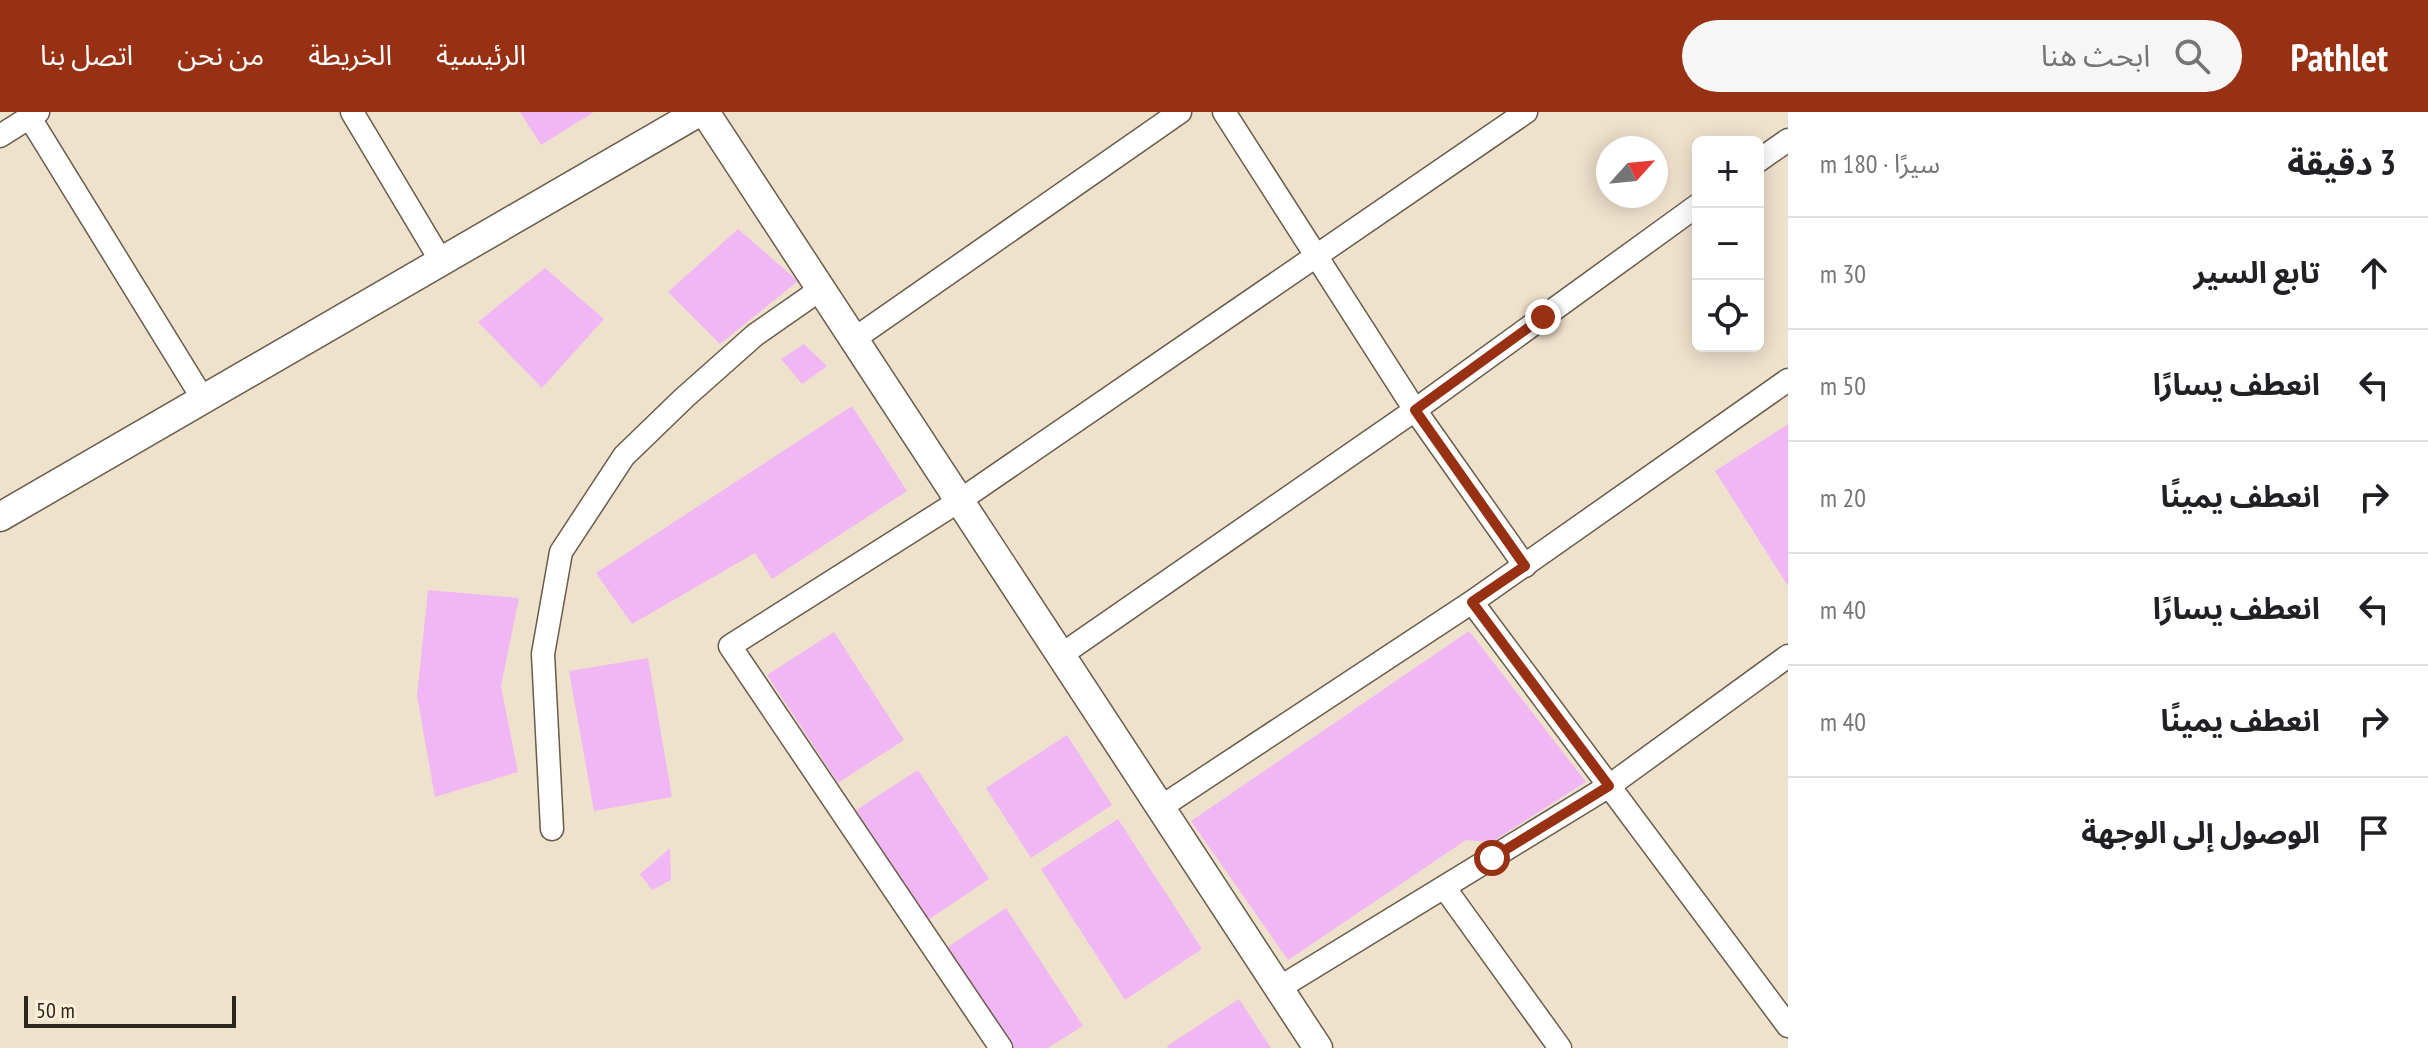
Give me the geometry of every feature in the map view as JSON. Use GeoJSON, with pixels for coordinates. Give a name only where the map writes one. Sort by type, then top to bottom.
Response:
{"type":"FeatureCollection","features":[{"type":"Feature","properties":{"kind":"street"},"geometry":{"type":"LineString","coordinates":[[352,112],[441,261]]}},
{"type":"Feature","properties":{"kind":"street"},"geometry":{"type":"LineString","coordinates":[[0,517],[702,112],[1318,1048]]}},
{"type":"Feature","properties":{"kind":"street"},"geometry":{"type":"LineString","coordinates":[[854,339],[1180,112]]}},
{"type":"Feature","properties":{"kind":"street"},"geometry":{"type":"LineString","coordinates":[[1224,112],[1415,410],[1525,566]]}},
{"type":"Feature","properties":{"kind":"street"},"geometry":{"type":"LineString","coordinates":[[1001,1048],[730,646],[959,501],[1526,112]]}},
{"type":"Feature","properties":{"kind":"street"},"geometry":{"type":"LineString","coordinates":[[0,136],[34,115],[203,399]]}},
{"type":"Feature","properties":{"kind":"street"},"geometry":{"type":"LineString","coordinates":[[1764,157],[1788,140]]}},
{"type":"Feature","properties":{"kind":"street"},"geometry":{"type":"LineString","coordinates":[[1061,655],[1415,410],[1694,208]]}},
{"type":"Feature","properties":{"kind":"street"},"geometry":{"type":"LineString","coordinates":[[552,829],[543,654],[561,552],[624,456],[755,335],[821,289]]}},
{"type":"Feature","properties":{"kind":"street"},"geometry":{"type":"LineString","coordinates":[[1161,807],[1525,566],[1788,380]]}},
{"type":"Feature","properties":{"kind":"street"},"geometry":{"type":"LineString","coordinates":[[1472,602],[1788,1026]]}},
{"type":"Feature","properties":{"kind":"street"},"geometry":{"type":"LineString","coordinates":[[1279,988],[1609,786],[1787,658]]}},
{"type":"Feature","properties":{"kind":"street"},"geometry":{"type":"LineString","coordinates":[[1444,887],[1560,1048]]}},
{"type":"Feature","properties":{"kind":"building"},"geometry":{"type":"Polygon","coordinates":[[[520,112],[594,112],[541,145],[520,112]]]}},
{"type":"Feature","properties":{"kind":"building"},"geometry":{"type":"Polygon","coordinates":[[[738,229],[798,281],[720,344],[668,292],[738,229]]]}},
{"type":"Feature","properties":{"kind":"building"},"geometry":{"type":"Polygon","coordinates":[[[545,268],[604,319],[542,388],[478,322],[545,268]]]}},
{"type":"Feature","properties":{"kind":"building"},"geometry":{"type":"Polygon","coordinates":[[[804,344],[827,366],[802,384],[781,359],[804,344]]]}},
{"type":"Feature","properties":{"kind":"building"},"geometry":{"type":"Polygon","coordinates":[[[852,406],[907,491],[772,579],[755,553],[632,624],[596,573],[852,406]]]}},
{"type":"Feature","properties":{"kind":"building"},"geometry":{"type":"Polygon","coordinates":[[[1788,424],[1788,586],[1715,471],[1788,424]]]}},
{"type":"Feature","properties":{"kind":"building"},"geometry":{"type":"Polygon","coordinates":[[[428,590],[519,598],[501,686],[518,772],[435,797],[417,696],[428,590]]]}},
{"type":"Feature","properties":{"kind":"building"},"geometry":{"type":"Polygon","coordinates":[[[1469,631],[1586,782],[1492,842],[1466,840],[1288,960],[1191,821],[1469,631]]]}},
{"type":"Feature","properties":{"kind":"building"},"geometry":{"type":"Polygon","coordinates":[[[834,632],[904,740],[838,783],[767,675],[834,632]]]}},
{"type":"Feature","properties":{"kind":"building"},"geometry":{"type":"Polygon","coordinates":[[[648,658],[672,797],[594,811],[569,671],[648,658]]]}},
{"type":"Feature","properties":{"kind":"building"},"geometry":{"type":"Polygon","coordinates":[[[1067,735],[1112,805],[1031,858],[986,788],[1067,735]]]}},
{"type":"Feature","properties":{"kind":"building"},"geometry":{"type":"Polygon","coordinates":[[[918,770],[989,879],[928,920],[856,810],[918,770]]]}},
{"type":"Feature","properties":{"kind":"building"},"geometry":{"type":"Polygon","coordinates":[[[1118,819],[1202,949],[1125,1000],[1041,869],[1118,819]]]}},
{"type":"Feature","properties":{"kind":"building"},"geometry":{"type":"Polygon","coordinates":[[[670,848],[671,880],[652,890],[640,874],[670,848]]]}},
{"type":"Feature","properties":{"kind":"building"},"geometry":{"type":"Polygon","coordinates":[[[1006,908],[1083,1026],[1048,1048],[1010,1048],[946,948],[1006,908]]]}},
{"type":"Feature","properties":{"kind":"building"},"geometry":{"type":"Polygon","coordinates":[[[1239,999],[1271,1048],[1168,1048],[1167,1046],[1239,999]]]}},
{"type":"Feature","properties":{"kind":"route"},"geometry":{"type":"LineString","coordinates":[[1492,858],[1609,786],[1472,602],[1525,566],[1415,410],[1543,317]]}}]}
